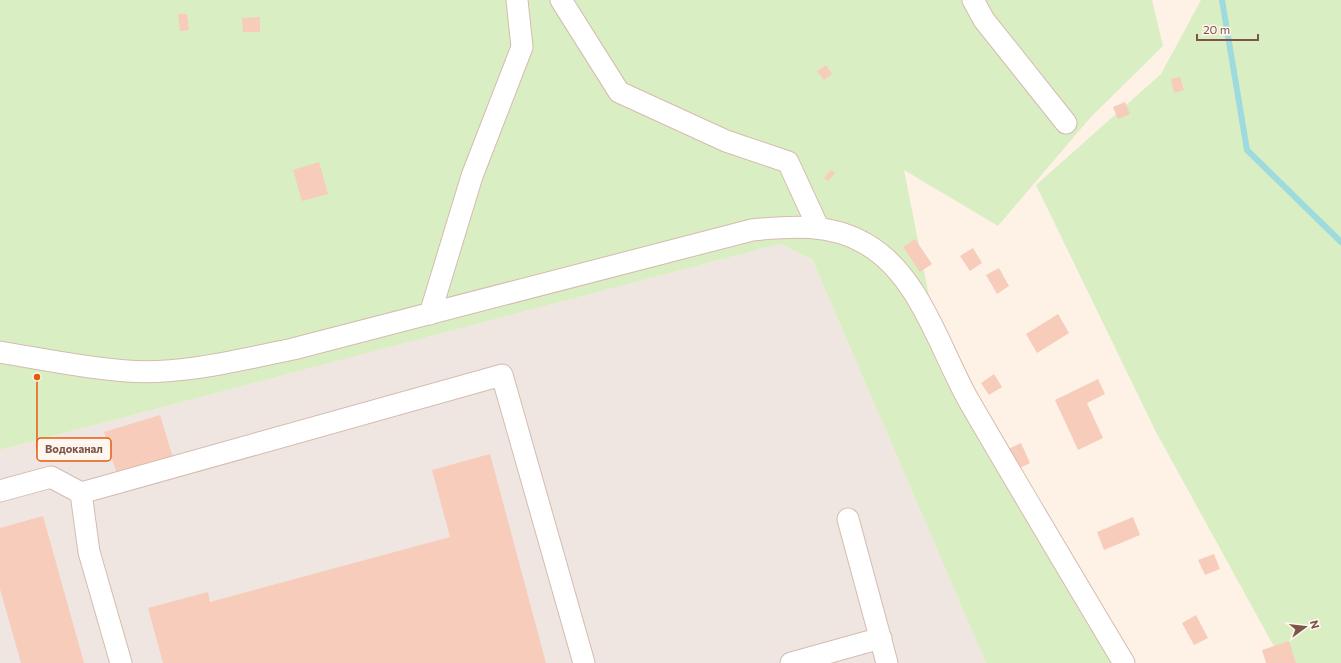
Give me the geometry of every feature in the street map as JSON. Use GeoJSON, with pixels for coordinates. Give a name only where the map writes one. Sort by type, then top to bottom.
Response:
{"type":"FeatureCollection","features":[{"type":"Feature","properties":{"kind":"street"},"geometry":{"type":"LineString","coordinates":[[430,314],[472,176],[522,47],[517,0]]}},
{"type":"Feature","properties":{"kind":"street"},"geometry":{"type":"LineString","coordinates":[[561,0],[619,92],[726,141],[788,162],[818,227]]}},
{"type":"Feature","properties":{"kind":"street"},"geometry":{"type":"LineString","coordinates":[[973,0],[984,20],[1066,123]]}},
{"type":"Feature","properties":{"kind":"street"},"geometry":{"type":"LineString","coordinates":[[0,352],[127,371],[179,369],[230,362],[293,349],[752,230],[786,226],[818,227],[845,234],[866,244],[889,260],[912,290],[936,331],[965,393],[1124,663]]}},
{"type":"Feature","properties":{"kind":"street"},"geometry":{"type":"LineString","coordinates":[[0,491],[51,477],[81,493],[502,375],[584,663]]}},
{"type":"Feature","properties":{"kind":"street"},"geometry":{"type":"LineString","coordinates":[[81,493],[89,552],[121,663]]}},
{"type":"Feature","properties":{"kind":"street"},"geometry":{"type":"LineString","coordinates":[[848,519],[887,663]]}},
{"type":"Feature","properties":{"kind":"street"},"geometry":{"type":"LineString","coordinates":[[791,663],[880,638]]}},
{"type":"Feature","properties":{"kind":"shaded area"},"geometry":{"type":"Polygon","coordinates":[[[780,244],[812,259],[986,663],[0,663],[0,450],[780,244]]]}},
{"type":"Feature","properties":{"kind":"green space"},"geometry":{"type":"Polygon","coordinates":[[[0,0],[1152,0],[1163,46],[1090,118],[998,226],[904,170],[936,331],[1124,663],[986,663],[812,259],[780,244],[0,450],[0,0]]]}},
{"type":"Feature","properties":{"kind":"green space"},"geometry":{"type":"Polygon","coordinates":[[[1201,0],[1341,0],[1341,663],[1283,663],[1156,432],[1036,185],[1161,74],[1201,0]]]}},
{"type":"Feature","properties":{"kind":"building"},"geometry":{"type":"Polygon","coordinates":[[[178,14],[187,14],[189,30],[180,31],[178,14]]]}},
{"type":"Feature","properties":{"kind":"building"},"geometry":{"type":"Polygon","coordinates":[[[260,17],[260,32],[243,32],[242,18],[260,17]]]}},
{"type":"Feature","properties":{"kind":"building"},"geometry":{"type":"Polygon","coordinates":[[[826,65],[832,74],[824,80],[817,71],[826,65]]]}},
{"type":"Feature","properties":{"kind":"building"},"geometry":{"type":"Polygon","coordinates":[[[1180,77],[1184,90],[1174,93],[1171,79],[1180,77]]]}},
{"type":"Feature","properties":{"kind":"building"},"geometry":{"type":"Polygon","coordinates":[[[1125,102],[1130,114],[1118,119],[1113,107],[1125,102]]]}},
{"type":"Feature","properties":{"kind":"building"},"geometry":{"type":"Polygon","coordinates":[[[319,162],[328,194],[302,201],[293,170],[319,162]]]}},
{"type":"Feature","properties":{"kind":"building"},"geometry":{"type":"Polygon","coordinates":[[[831,170],[835,173],[828,181],[824,178],[831,170]]]}},
{"type":"Feature","properties":{"kind":"building"},"geometry":{"type":"Polygon","coordinates":[[[915,239],[932,264],[920,272],[903,247],[915,239]]]}},
{"type":"Feature","properties":{"kind":"building"},"geometry":{"type":"Polygon","coordinates":[[[973,248],[982,263],[970,271],[960,256],[973,248]]]}},
{"type":"Feature","properties":{"kind":"building"},"geometry":{"type":"Polygon","coordinates":[[[999,268],[1009,286],[997,294],[986,275],[999,268]]]}},
{"type":"Feature","properties":{"kind":"building"},"geometry":{"type":"Polygon","coordinates":[[[1058,314],[1069,333],[1037,353],[1026,334],[1058,314]]]}},
{"type":"Feature","properties":{"kind":"building"},"geometry":{"type":"Polygon","coordinates":[[[994,374],[1002,387],[989,395],[981,383],[994,374]]]}},
{"type":"Feature","properties":{"kind":"building"},"geometry":{"type":"Polygon","coordinates":[[[1098,379],[1105,394],[1087,403],[1103,438],[1078,450],[1055,400],[1098,379]]]}},
{"type":"Feature","properties":{"kind":"building"},"geometry":{"type":"Polygon","coordinates":[[[160,415],[174,461],[118,478],[104,432],[160,415]]]}},
{"type":"Feature","properties":{"kind":"building"},"geometry":{"type":"Polygon","coordinates":[[[1021,443],[1030,463],[1016,470],[1006,450],[1021,443]]]}},
{"type":"Feature","properties":{"kind":"building"},"geometry":{"type":"Polygon","coordinates":[[[490,454],[546,663],[163,663],[148,608],[208,592],[210,602],[450,537],[432,470],[490,454]]]}},
{"type":"Feature","properties":{"kind":"building"},"geometry":{"type":"Polygon","coordinates":[[[43,516],[84,663],[21,663],[0,589],[0,528],[43,516]]]}},
{"type":"Feature","properties":{"kind":"building"},"geometry":{"type":"Polygon","coordinates":[[[1133,517],[1140,535],[1104,550],[1097,532],[1133,517]]]}},
{"type":"Feature","properties":{"kind":"building"},"geometry":{"type":"Polygon","coordinates":[[[1214,554],[1220,569],[1205,575],[1198,560],[1214,554]]]}},
{"type":"Feature","properties":{"kind":"building"},"geometry":{"type":"Polygon","coordinates":[[[1196,615],[1208,638],[1194,645],[1182,623],[1196,615]]]}},
{"type":"Feature","properties":{"kind":"building"},"geometry":{"type":"Polygon","coordinates":[[[1289,641],[1296,663],[1266,663],[1262,650],[1289,641]]]}},
{"type":"Feature","properties":{"kind":"waterway"},"geometry":{"type":"LineString","coordinates":[[1222,0],[1247,150],[1341,242]]}},
{"type":"Feature","properties":{"kind":"place","name":"Водоканал"},"geometry":{"type":"Point","coordinates":[37,377]}}]}
